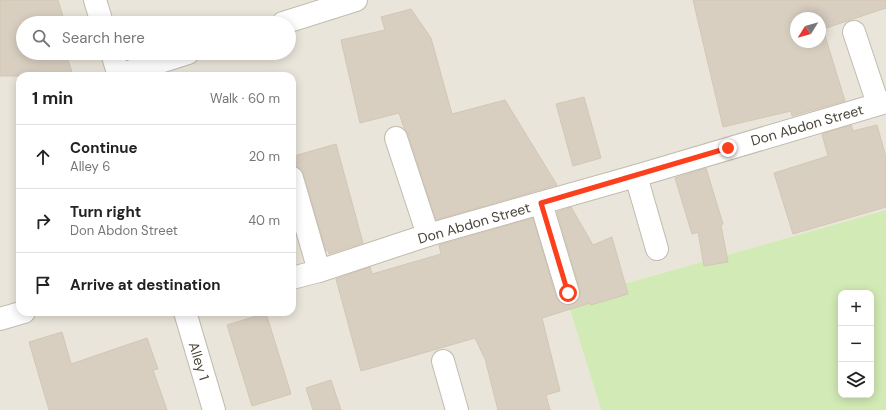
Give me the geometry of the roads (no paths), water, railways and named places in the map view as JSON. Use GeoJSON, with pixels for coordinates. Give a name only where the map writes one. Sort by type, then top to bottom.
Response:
{"type":"FeatureCollection","features":[{"type":"Feature","properties":{"kind":"street"},"geometry":{"type":"LineString","coordinates":[[95,0],[100,16]]}},
{"type":"Feature","properties":{"kind":"street"},"geometry":{"type":"LineString","coordinates":[[296,19],[356,0]]}},
{"type":"Feature","properties":{"kind":"street"},"geometry":{"type":"LineString","coordinates":[[854,32],[882,103]]}},
{"type":"Feature","properties":{"kind":"street"},"geometry":{"type":"LineString","coordinates":[[114,60],[118,72]]}},
{"type":"Feature","properties":{"kind":"street"},"geometry":{"type":"LineString","coordinates":[[128,72],[166,60]]}},
{"type":"Feature","properties":{"kind":"street","name":"Don Abdon Street"},"geometry":{"type":"LineString","coordinates":[[296,277],[319,271],[428,235],[636,176],[882,103]]}},
{"type":"Feature","properties":{"kind":"street"},"geometry":{"type":"LineString","coordinates":[[396,138],[428,235]]}},
{"type":"Feature","properties":{"kind":"street"},"geometry":{"type":"LineString","coordinates":[[636,176],[657,249]]}},
{"type":"Feature","properties":{"kind":"street"},"geometry":{"type":"LineString","coordinates":[[296,192],[319,271]]}},
{"type":"Feature","properties":{"kind":"street"},"geometry":{"type":"LineString","coordinates":[[541,203],[568,293]]}},
{"type":"Feature","properties":{"kind":"street"},"geometry":{"type":"LineString","coordinates":[[0,319],[16,314]]}},
{"type":"Feature","properties":{"kind":"street","name":"Alley 1"},"geometry":{"type":"LineString","coordinates":[[185,316],[214,410]]}},
{"type":"Feature","properties":{"kind":"street"},"geometry":{"type":"LineString","coordinates":[[443,361],[457,410]]}}]}
